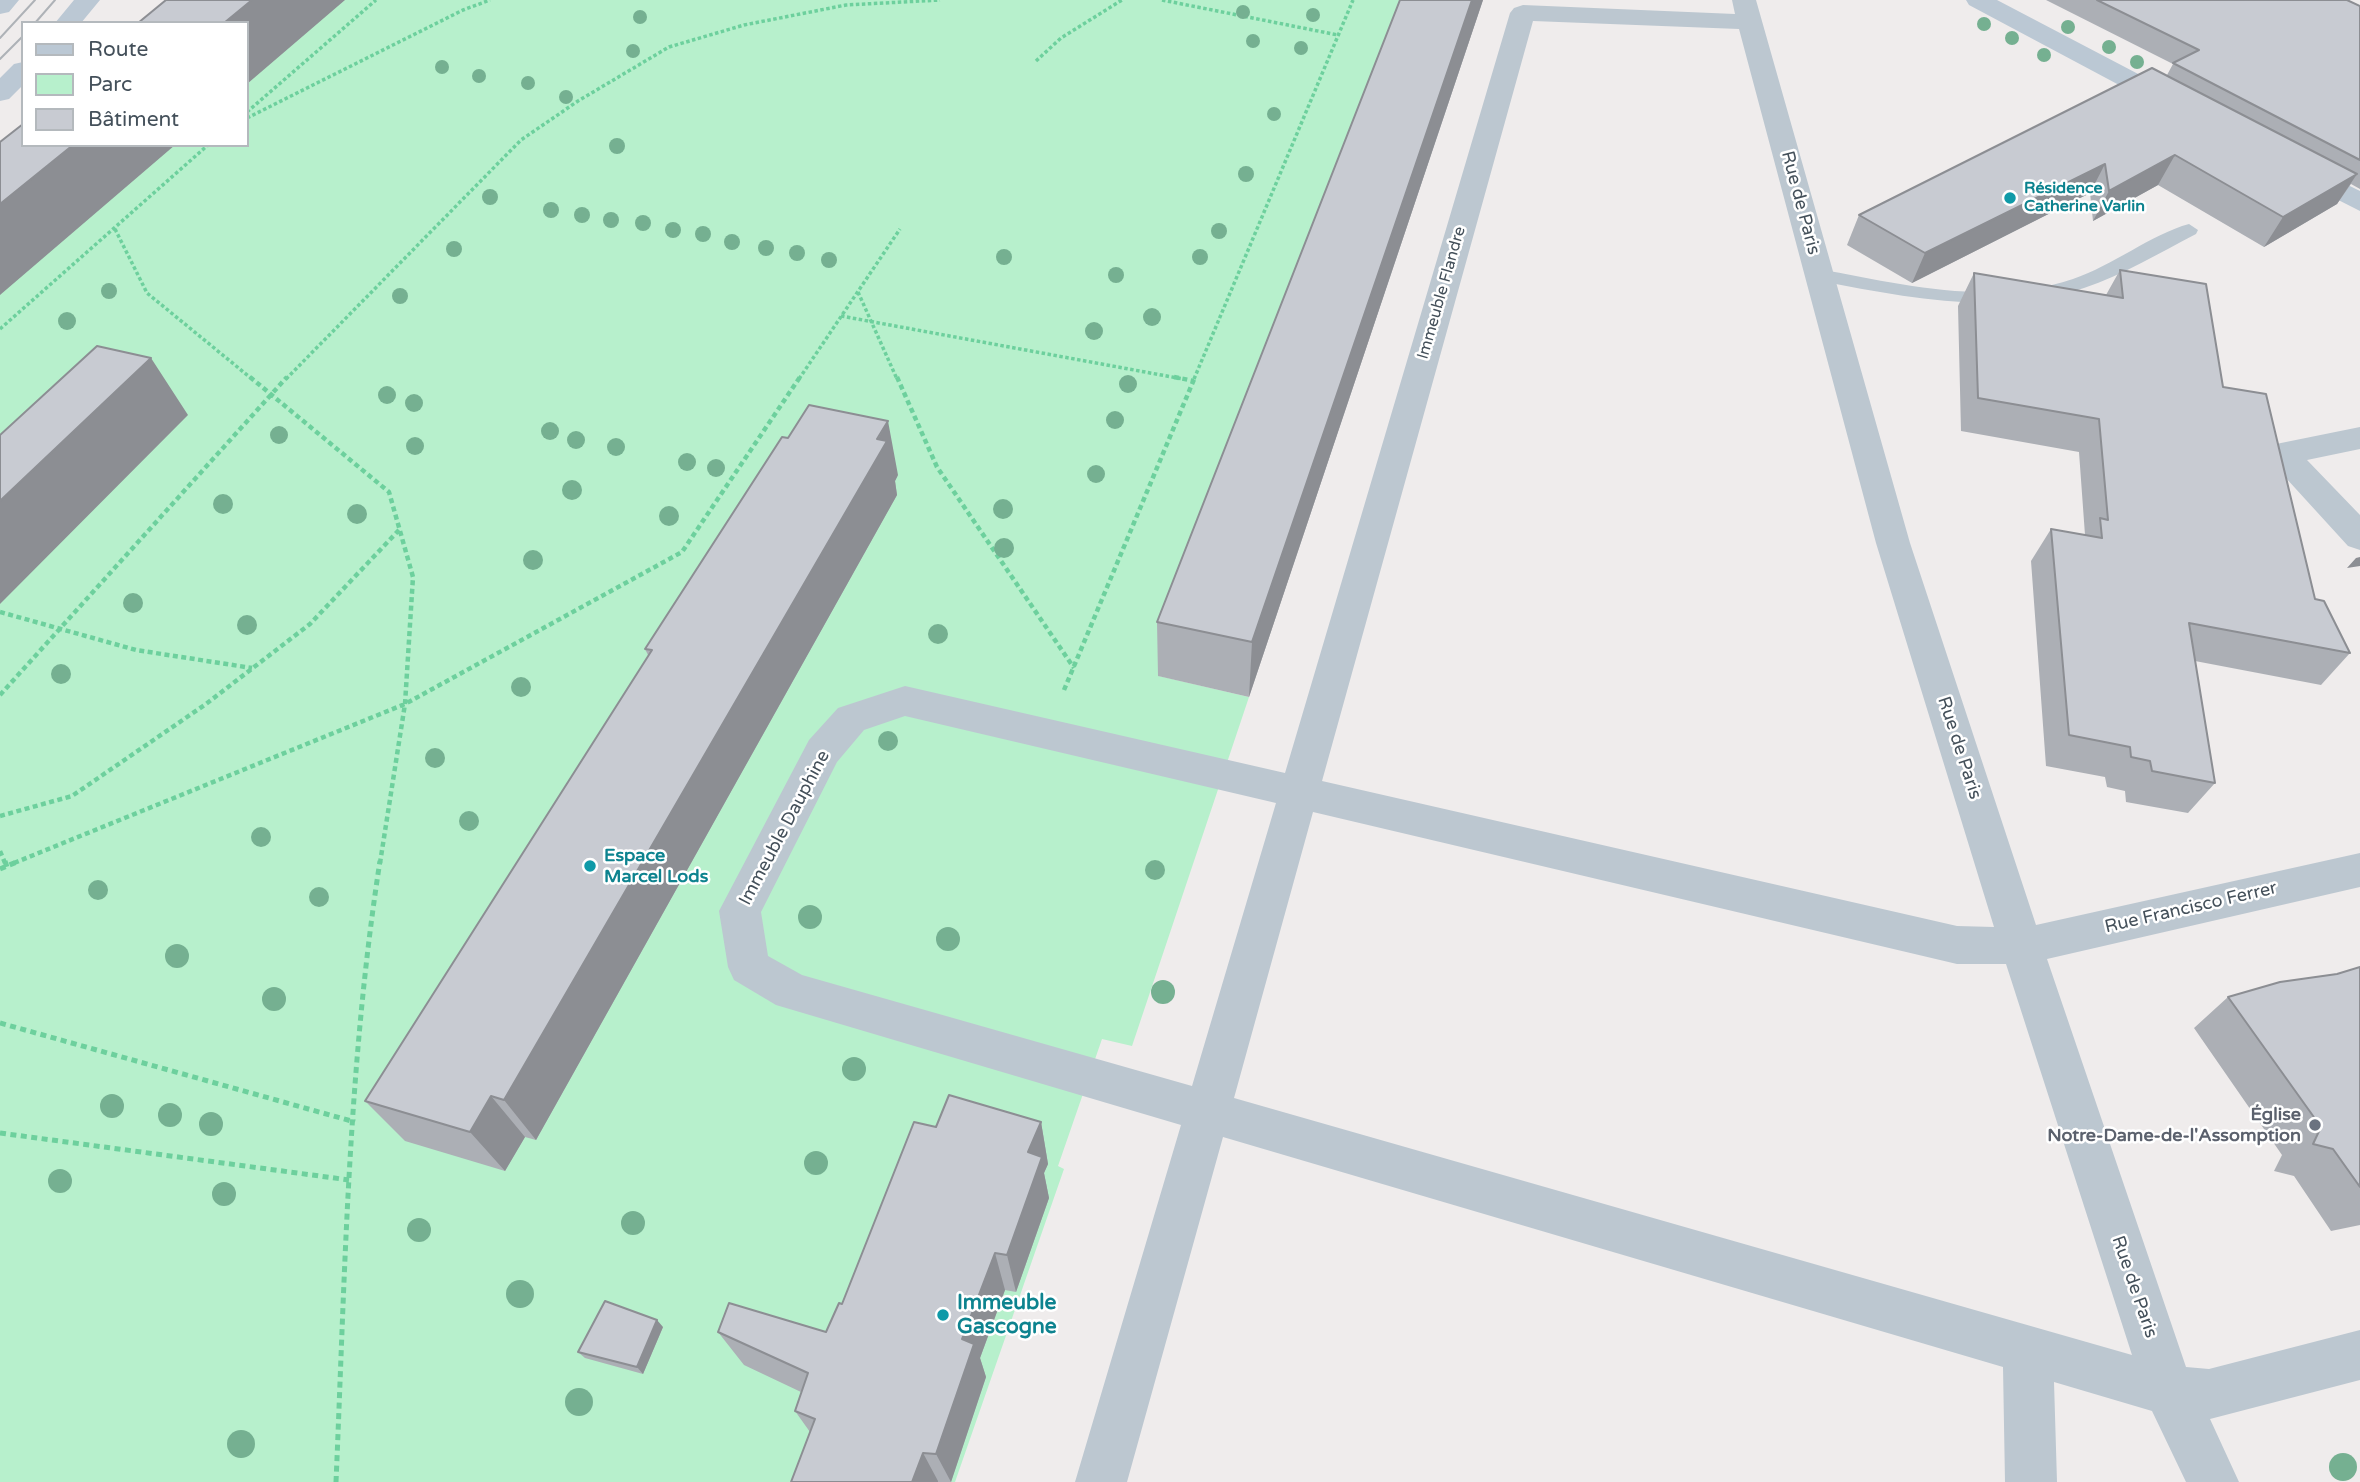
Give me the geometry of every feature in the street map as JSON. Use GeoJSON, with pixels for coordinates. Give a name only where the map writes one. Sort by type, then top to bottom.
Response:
{"type":"FeatureCollection","features":[{"type":"Feature","properties":{"kind":"street"},"geometry":{"type":"LineString","coordinates":[[0,7],[7,0]]}},
{"type":"Feature","properties":{"kind":"street"},"geometry":{"type":"LineString","coordinates":[[69,21],[88,0]]}},
{"type":"Feature","properties":{"kind":"street"},"geometry":{"type":"LineString","coordinates":[[1978,0],[2200,117]]}},
{"type":"Feature","properties":{"kind":"street","name":"Rue de Paris"},"geometry":{"type":"LineString","coordinates":[[1748,11],[1893,543],[2087,1152],[2169,1391],[2213,1482]]}},
{"type":"Feature","properties":{"kind":"street","name":"Immeuble Flandre"},"geometry":{"type":"LineString","coordinates":[[1297,792],[1523,13],[1748,11]]}},
{"type":"Feature","properties":{"kind":"street"},"geometry":{"type":"LineString","coordinates":[[0,93],[21,72]]}},
{"type":"Feature","properties":{"kind":"street"},"geometry":{"type":"LineString","coordinates":[[2274,156],[2360,202]]}},
{"type":"Feature","properties":{"kind":"street"},"geometry":{"type":"LineString","coordinates":[[2360,438],[2281,454],[2360,537]]}},
{"type":"Feature","properties":{"kind":"street","name":"Immeuble Dauphine"},"geometry":{"type":"LineString","coordinates":[[1206,1111],[791,991],[749,967],[740,911],[823,751],[851,719],[905,701],[1297,792]]}},
{"type":"Feature","properties":{"kind":"street"},"geometry":{"type":"LineString","coordinates":[[1101,1482],[1297,792]]}},
{"type":"Feature","properties":{"kind":"street","name":"Rue Francisco Ferrer"},"geometry":{"type":"LineString","coordinates":[[1297,792],[1957,945],[2022,946],[2360,870]]}},
{"type":"Feature","properties":{"kind":"street"},"geometry":{"type":"LineString","coordinates":[[1206,1111],[2169,1391],[2209,1394],[2360,1355]]}},
{"type":"Feature","properties":{"kind":"street"},"geometry":{"type":"LineString","coordinates":[[2028,1350],[2031,1482]]}},
{"type":"Feature","properties":{"kind":"lane"},"geometry":{"type":"LineString","coordinates":[[1819,275],[1907,290],[1991,298],[2044,293],[2091,278],[2189,230]]}},
{"type":"Feature","properties":{"kind":"path"},"geometry":{"type":"LineString","coordinates":[[248,111],[376,0]]}},
{"type":"Feature","properties":{"kind":"path"},"geometry":{"type":"LineString","coordinates":[[248,118],[463,10],[490,0]]}},
{"type":"Feature","properties":{"kind":"path"},"geometry":{"type":"LineString","coordinates":[[0,695],[270,395],[521,140],[578,101],[669,47],[744,25],[846,5],[940,0]]}},
{"type":"Feature","properties":{"kind":"path"},"geometry":{"type":"LineString","coordinates":[[1036,61],[1061,37],[1122,0]]}},
{"type":"Feature","properties":{"kind":"path"},"geometry":{"type":"LineString","coordinates":[[1162,0],[1338,35]]}},
{"type":"Feature","properties":{"kind":"path"},"geometry":{"type":"LineString","coordinates":[[1044,734],[1353,0]]}},
{"type":"Feature","properties":{"kind":"path"},"geometry":{"type":"LineString","coordinates":[[0,329],[206,147]]}},
{"type":"Feature","properties":{"kind":"path"},"geometry":{"type":"LineString","coordinates":[[115,229],[147,293],[389,492],[413,577],[405,704],[369,932],[349,1180],[336,1482]]}},
{"type":"Feature","properties":{"kind":"path"},"geometry":{"type":"LineString","coordinates":[[0,869],[405,704],[682,552],[900,229]]}},
{"type":"Feature","properties":{"kind":"path"},"geometry":{"type":"LineString","coordinates":[[858,292],[937,467],[1074,668]]}},
{"type":"Feature","properties":{"kind":"path"},"geometry":{"type":"LineString","coordinates":[[841,316],[1194,381]]}},
{"type":"Feature","properties":{"kind":"path"},"geometry":{"type":"LineString","coordinates":[[0,816],[72,796],[253,668],[310,624],[399,530]]}},
{"type":"Feature","properties":{"kind":"path"},"geometry":{"type":"LineString","coordinates":[[0,612],[136,650],[253,668]]}},
{"type":"Feature","properties":{"kind":"path"},"geometry":{"type":"LineString","coordinates":[[0,851],[7,867]]}},
{"type":"Feature","properties":{"kind":"path"},"geometry":{"type":"LineString","coordinates":[[0,1023],[355,1122]]}},
{"type":"Feature","properties":{"kind":"path"},"geometry":{"type":"LineString","coordinates":[[0,1133],[349,1180]]}},
{"type":"Feature","properties":{"kind":"green space","name":"Espace Marcel Lods"},"geometry":{"type":"Polygon","coordinates":[[[335,0],[1414,0],[1159,676],[1249,697],[1132,1046],[1102,1039],[1058,1166],[1064,1169],[955,1482],[0,1482],[0,284],[161,147],[248,147],[248,74],[335,0]]]}},
{"type":"Feature","properties":{"kind":"building"},"geometry":{"type":"Polygon","coordinates":[[[166,0],[252,0],[226,21],[140,21],[166,0]]]}},
{"type":"Feature","properties":{"kind":"building"},"geometry":{"type":"Polygon","coordinates":[[[1400,0],[1472,0],[1252,642],[1157,622],[1400,0]]]}},
{"type":"Feature","properties":{"kind":"building"},"geometry":{"type":"Polygon","coordinates":[[[2097,0],[2347,0],[2360,6],[2360,160],[2173,63],[2199,50],[2097,0]]]}},
{"type":"Feature","properties":{"kind":"building"},"geometry":{"type":"Polygon","coordinates":[[[2152,68],[2357,174],[2283,217],[2175,155],[2109,191],[2105,164],[1925,253],[1859,215],[2152,68]]]}},
{"type":"Feature","properties":{"kind":"building"},"geometry":{"type":"Polygon","coordinates":[[[21,126],[21,147],[71,147],[0,204],[0,142],[21,126]]]}},
{"type":"Feature","properties":{"kind":"building"},"geometry":{"type":"Polygon","coordinates":[[[2120,270],[2206,284],[2223,387],[2266,394],[2315,599],[2324,601],[2350,653],[2189,623],[2215,783],[2152,771],[2150,761],[2131,757],[2130,747],[2069,735],[2051,529],[2102,538],[2100,518],[2108,520],[2099,419],[1978,398],[1974,273],[2123,298],[2120,270]]]}},
{"type":"Feature","properties":{"kind":"building"},"geometry":{"type":"Polygon","coordinates":[[[97,346],[151,358],[0,501],[0,435],[97,346]]]}},
{"type":"Feature","properties":{"kind":"building"},"geometry":{"type":"Polygon","coordinates":[[[809,405],[888,421],[877,439],[887,441],[504,1100],[491,1096],[470,1132],[365,1101],[652,650],[645,649],[782,437],[788,438],[809,405]]]}},
{"type":"Feature","properties":{"kind":"building"},"geometry":{"type":"Polygon","coordinates":[[[2360,967],[2360,1187],[2333,1149],[2313,1144],[2321,1127],[2228,997],[2280,982],[2337,974],[2360,967]]]}},
{"type":"Feature","properties":{"kind":"building","name":"Immeuble Gascogne"},"geometry":{"type":"Polygon","coordinates":[[[949,1095],[1041,1122],[1028,1152],[1042,1157],[1007,1255],[995,1253],[962,1339],[974,1344],[936,1454],[923,1453],[912,1482],[791,1482],[815,1419],[795,1411],[808,1373],[718,1332],[729,1303],[826,1332],[839,1303],[842,1304],[914,1122],[936,1127],[949,1095]]]}},
{"type":"Feature","properties":{"kind":"building"},"geometry":{"type":"Polygon","coordinates":[[[605,1301],[657,1320],[637,1367],[578,1352],[605,1301]]]}},
{"type":"Feature","properties":{"kind":"tram line"},"geometry":{"type":"LineString","coordinates":[[0,38],[35,0]]}},
{"type":"Feature","properties":{"kind":"tram line"},"geometry":{"type":"LineString","coordinates":[[37,21],[55,0]]}},
{"type":"Feature","properties":{"kind":"tram line"},"geometry":{"type":"LineString","coordinates":[[0,59],[21,38]]}},
{"type":"Feature","properties":{"kind":"place","name":"Résidence Catherine Varlin"},"geometry":{"type":"Point","coordinates":[2010,198]}},
{"type":"Feature","properties":{"kind":"place","name":"Espace Marcel Lods"},"geometry":{"type":"Point","coordinates":[590,866]}},
{"type":"Feature","properties":{"kind":"place","name":"Église Notre-Dame-de-l'Assomption"},"geometry":{"type":"Point","coordinates":[2315,1125]}},
{"type":"Feature","properties":{"kind":"place","name":"Immeuble Gascogne"},"geometry":{"type":"Point","coordinates":[943,1315]}}]}
